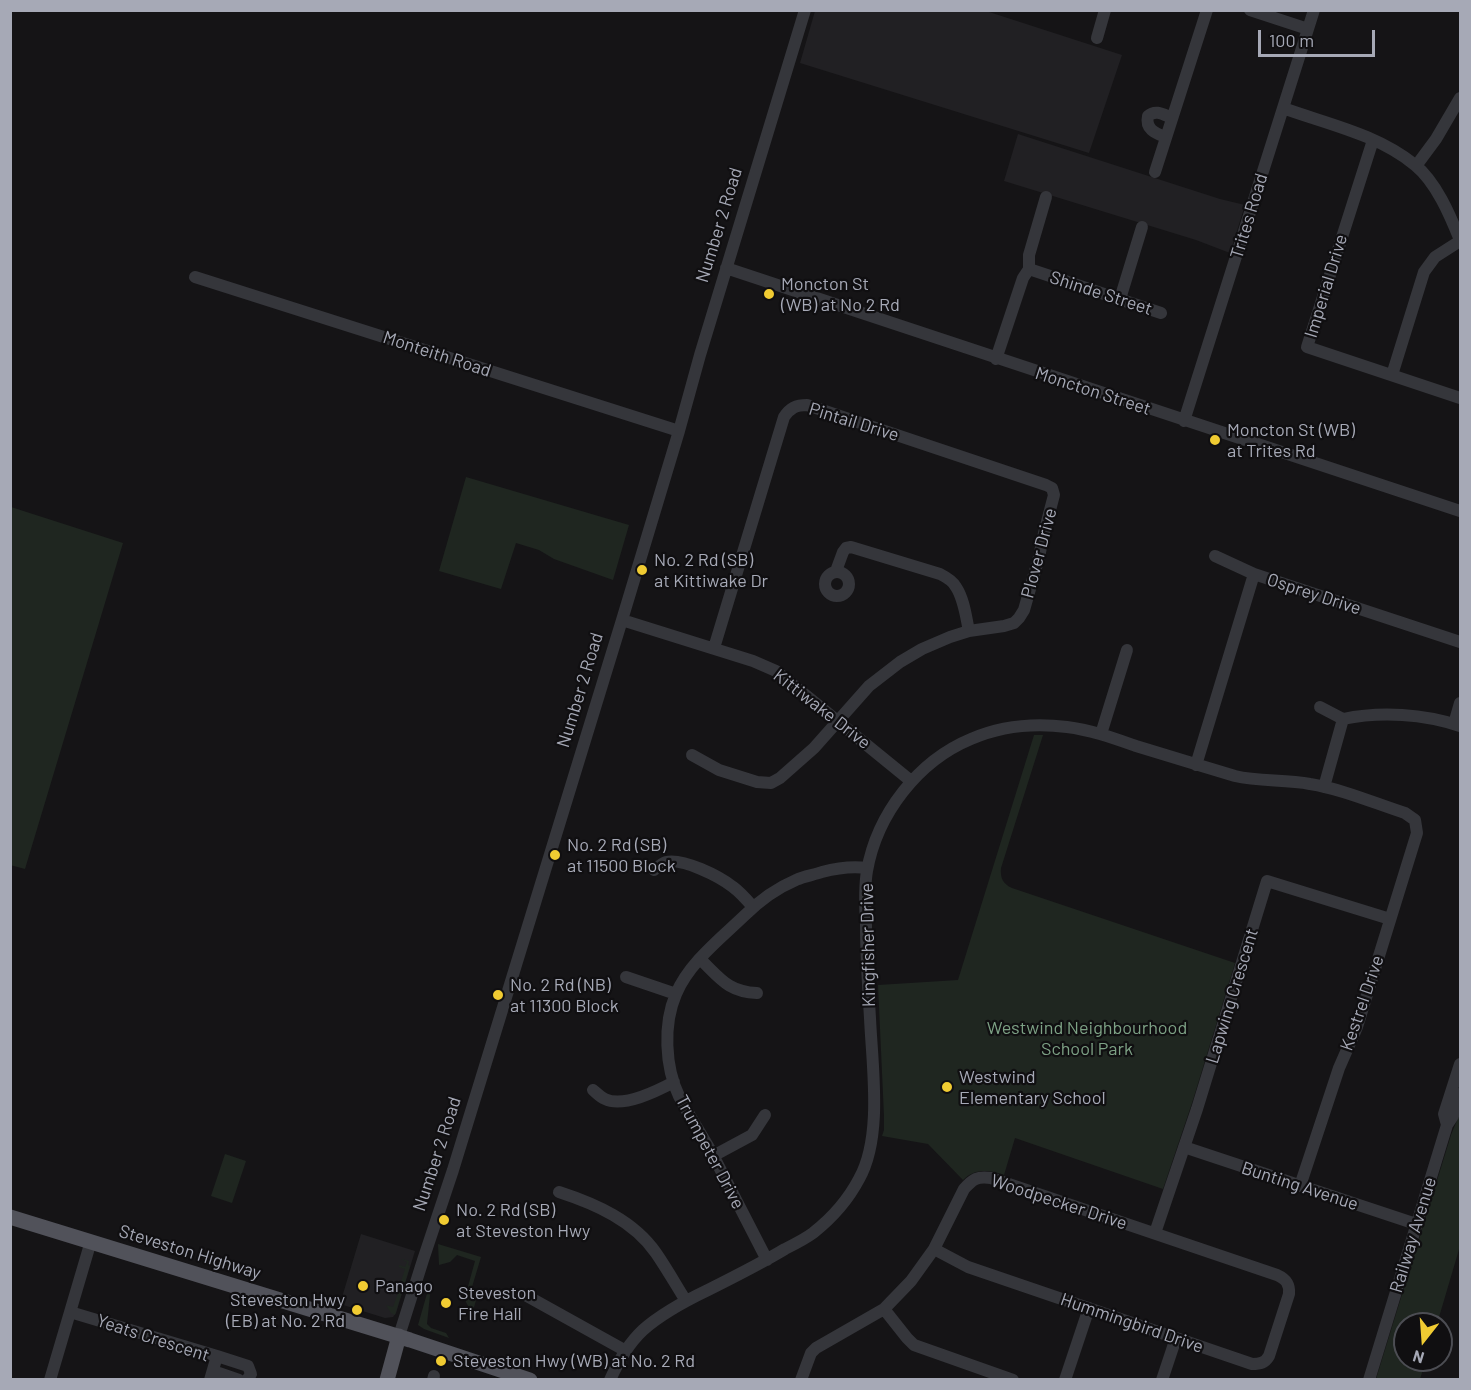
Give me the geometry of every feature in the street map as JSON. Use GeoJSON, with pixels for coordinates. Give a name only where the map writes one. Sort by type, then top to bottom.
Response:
{"type":"FeatureCollection","features":[{"type":"Feature","properties":{"kind":"main road","name":"Steveston Highway"},"geometry":{"type":"LineString","coordinates":[[10,1217],[399,1336],[530,1380]]}},
{"type":"Feature","properties":{"kind":"main road","name":"Number 2 Road"},"geometry":{"type":"LineString","coordinates":[[387,1380],[399,1336]]}},
{"type":"Feature","properties":{"kind":"street","name":"Number 2 Road"},"geometry":{"type":"LineString","coordinates":[[399,1336],[453,1170],[622,620],[805,10]]}},
{"type":"Feature","properties":{"kind":"street"},"geometry":{"type":"LineString","coordinates":[[1097,38],[1105,10]]}},
{"type":"Feature","properties":{"kind":"street"},"geometry":{"type":"LineString","coordinates":[[1155,172],[1207,10]]}},
{"type":"Feature","properties":{"kind":"street"},"geometry":{"type":"LineString","coordinates":[[1250,10],[1308,29]]}},
{"type":"Feature","properties":{"kind":"street","name":"Trites Road"},"geometry":{"type":"LineString","coordinates":[[1184,420],[1314,10]]}},
{"type":"Feature","properties":{"kind":"street"},"geometry":{"type":"LineString","coordinates":[[1416,166],[1461,98]]}},
{"type":"Feature","properties":{"kind":"street"},"geometry":{"type":"LineString","coordinates":[[1282,108],[1373,140],[1416,166],[1444,203],[1461,240],[1435,257],[1424,272],[1392,375]]}},
{"type":"Feature","properties":{"kind":"street"},"geometry":{"type":"LineString","coordinates":[[1165,137],[1150,129],[1147,124],[1148,116],[1154,112],[1172,118]]}},
{"type":"Feature","properties":{"kind":"street","name":"Imperial Drive"},"geometry":{"type":"LineString","coordinates":[[1373,140],[1307,347],[1461,398]]}},
{"type":"Feature","properties":{"kind":"street"},"geometry":{"type":"LineString","coordinates":[[1029,269],[1029,255],[1046,196]]}},
{"type":"Feature","properties":{"kind":"street"},"geometry":{"type":"LineString","coordinates":[[1120,299],[1142,227]]}},
{"type":"Feature","properties":{"kind":"street","name":"Moncton Street"},"geometry":{"type":"LineString","coordinates":[[726,268],[1461,511]]}},
{"type":"Feature","properties":{"kind":"street","name":"Shinde Street"},"geometry":{"type":"LineString","coordinates":[[996,359],[1023,278],[1029,269],[1161,313]]}},
{"type":"Feature","properties":{"kind":"street","name":"Monteith Road"},"geometry":{"type":"LineString","coordinates":[[195,278],[679,431]]}},
{"type":"Feature","properties":{"kind":"street","name":"Pintail Drive"},"geometry":{"type":"LineString","coordinates":[[714,648],[784,417],[794,407],[807,405],[1052,488]]}},
{"type":"Feature","properties":{"kind":"street","name":"Plover Drive"},"geometry":{"type":"LineString","coordinates":[[692,755],[719,770],[757,782],[771,783],[780,778],[816,746],[869,686],[900,662],[922,649],[969,631],[1014,623],[1024,610],[1039,557],[1053,504],[1052,488]]}},
{"type":"Feature","properties":{"kind":"street"},"geometry":{"type":"LineString","coordinates":[[836,571],[843,552],[846,548],[853,547],[940,574],[956,586],[962,599],[969,631]]}},
{"type":"Feature","properties":{"kind":"street"},"geometry":{"type":"LineString","coordinates":[[1215,556],[1254,574]]}},
{"type":"Feature","properties":{"kind":"street","name":"Osprey Drive"},"geometry":{"type":"LineString","coordinates":[[1196,765],[1254,574],[1461,642]]}},
{"type":"Feature","properties":{"kind":"street","name":"Kittiwake Drive"},"geometry":{"type":"LineString","coordinates":[[622,620],[753,660],[776,671],[912,781]]}},
{"type":"Feature","properties":{"kind":"street"},"geometry":{"type":"LineString","coordinates":[[1101,734],[1127,650]]}},
{"type":"Feature","properties":{"kind":"street"},"geometry":{"type":"LineString","coordinates":[[1320,707],[1343,719],[1384,715],[1422,717],[1457,725],[1461,703]]}},
{"type":"Feature","properties":{"kind":"street"},"geometry":{"type":"LineString","coordinates":[[1324,787],[1343,719]]}},
{"type":"Feature","properties":{"kind":"street","name":"Kingfisher Drive"},"geometry":{"type":"LineString","coordinates":[[610,1380],[626,1351],[641,1332],[657,1318],[813,1233],[840,1208],[860,1177],[872,1144],[874,1112],[866,951],[867,868],[873,846],[895,803],[912,781],[937,758],[970,739],[996,731],[1043,725],[1069,727],[1101,734],[1244,778],[1307,783],[1324,787],[1405,813],[1414,820]]}},
{"type":"Feature","properties":{"kind":"street","name":"Kestrel Drive"},"geometry":{"type":"LineString","coordinates":[[1300,1185],[1339,1068],[1357,1028],[1416,833],[1414,820]]}},
{"type":"Feature","properties":{"kind":"street"},"geometry":{"type":"LineString","coordinates":[[654,870],[664,863],[673,862],[705,871],[725,881],[753,907]]}},
{"type":"Feature","properties":{"kind":"street","name":"Trumpeter Drive"},"geometry":{"type":"LineString","coordinates":[[767,1260],[678,1094],[667,1053],[668,1021],[676,994],[688,973],[753,907],[773,892],[797,879],[833,870],[867,868]]}},
{"type":"Feature","properties":{"kind":"street","name":"Lapwing Crescent"},"geometry":{"type":"LineString","coordinates":[[1155,1233],[1267,880],[1390,919]]}},
{"type":"Feature","properties":{"kind":"street"},"geometry":{"type":"LineString","coordinates":[[700,959],[728,986],[744,992],[757,993]]}},
{"type":"Feature","properties":{"kind":"street"},"geometry":{"type":"LineString","coordinates":[[626,977],[676,994]]}},
{"type":"Feature","properties":{"kind":"street","name":"Railway Avenue"},"geometry":{"type":"LineString","coordinates":[[1369,1380],[1447,1125],[1444,1114],[1458,1090],[1461,1064]]}},
{"type":"Feature","properties":{"kind":"street"},"geometry":{"type":"LineString","coordinates":[[593,1090],[604,1099],[621,1101],[643,1096],[674,1082]]}},
{"type":"Feature","properties":{"kind":"street"},"geometry":{"type":"LineString","coordinates":[[713,1156],[752,1135],[765,1115]]}},
{"type":"Feature","properties":{"kind":"street","name":"Bunting Avenue"},"geometry":{"type":"LineString","coordinates":[[1184,1147],[1416,1224]]}},
{"type":"Feature","properties":{"kind":"street","name":"Woodpecker Drive"},"geometry":{"type":"LineString","coordinates":[[801,1380],[811,1353],[816,1348],[884,1309],[911,1281],[934,1250],[964,1189],[971,1181],[978,1178],[991,1178],[1280,1276],[1289,1286],[1289,1294]]}},
{"type":"Feature","properties":{"kind":"street"},"geometry":{"type":"LineString","coordinates":[[560,1192],[607,1211],[633,1228],[655,1251],[686,1301]]}},
{"type":"Feature","properties":{"kind":"street"},"geometry":{"type":"LineString","coordinates":[[50,1380],[91,1241]]}},
{"type":"Feature","properties":{"kind":"street","name":"Hummingbird Drive"},"geometry":{"type":"LineString","coordinates":[[934,1250],[968,1267],[1252,1364],[1264,1362],[1269,1356],[1289,1294]]}},
{"type":"Feature","properties":{"kind":"street"},"geometry":{"type":"LineString","coordinates":[[526,1296],[626,1351]]}},
{"type":"Feature","properties":{"kind":"street"},"geometry":{"type":"LineString","coordinates":[[1065,1380],[1089,1308]]}},
{"type":"Feature","properties":{"kind":"street"},"geometry":{"type":"LineString","coordinates":[[884,1309],[914,1345],[1013,1380]]}},
{"type":"Feature","properties":{"kind":"street","name":"Yeats Crescent"},"geometry":{"type":"LineString","coordinates":[[70,1312],[217,1356],[211,1376]]}},
{"type":"Feature","properties":{"kind":"street"},"geometry":{"type":"LineString","coordinates":[[1162,1380],[1176,1338]]}},
{"type":"Feature","properties":{"kind":"street"},"geometry":{"type":"LineString","coordinates":[[217,1356],[248,1366],[251,1371],[247,1380]]}},
{"type":"Feature","properties":{"kind":"street"},"geometry":{"type":"LineString","coordinates":[[211,1376],[239,1380]]}},
{"type":"Feature","properties":{"kind":"shaded area"},"geometry":{"type":"Polygon","coordinates":[[[815,11],[986,11],[1122,55],[1089,153],[800,63],[815,11]]]}},
{"type":"Feature","properties":{"kind":"shaded area"},"geometry":{"type":"Polygon","coordinates":[[[1018,134],[1245,205],[1230,253],[1196,240],[1004,181],[1018,134]]]}},
{"type":"Feature","properties":{"kind":"shaded area"},"geometry":{"type":"Polygon","coordinates":[[[361,1234],[415,1251],[393,1317],[385,1318],[340,1304],[361,1234]]]}},
{"type":"Feature","properties":{"kind":"green space"},"geometry":{"type":"Polygon","coordinates":[[[466,477],[629,525],[613,580],[516,543],[501,589],[439,571],[466,477]]]}},
{"type":"Feature","properties":{"kind":"green space"},"geometry":{"type":"Polygon","coordinates":[[[11,507],[123,543],[25,869],[10,865],[11,507]]]}},
{"type":"Feature","properties":{"kind":"green space","name":"Westwind Neighbourhood School Park"},"geometry":{"type":"Polygon","coordinates":[[[1034,735],[1043,735],[1001,868],[1004,883],[1012,888],[1235,963],[1163,1189],[1015,1138],[1004,1175],[982,1171],[972,1173],[963,1180],[928,1144],[882,1136],[884,1116],[878,985],[958,980],[1034,735]]]}},
{"type":"Feature","properties":{"kind":"green space"},"geometry":{"type":"Polygon","coordinates":[[[1460,1113],[1460,1246],[1441,1312],[1397,1312],[1451,1135],[1460,1113]]]}},
{"type":"Feature","properties":{"kind":"green space"},"geometry":{"type":"Polygon","coordinates":[[[225,1154],[246,1161],[232,1203],[211,1196],[225,1154]]]}},
{"type":"Feature","properties":{"kind":"green space"},"geometry":{"type":"Polygon","coordinates":[[[438,1244],[481,1257],[472,1287],[479,1290],[470,1321],[466,1313],[470,1310],[464,1298],[469,1295],[467,1290],[475,1261],[457,1255],[450,1262],[439,1265],[438,1244]]]}},
{"type":"Feature","properties":{"kind":"green space"},"geometry":{"type":"Polygon","coordinates":[[[401,1259],[409,1261],[410,1266],[395,1315],[386,1305],[393,1307],[398,1293],[391,1290],[393,1286],[399,1288],[405,1269],[399,1265],[405,1267],[407,1262],[401,1259]]]}},
{"type":"Feature","properties":{"kind":"green space"},"geometry":{"type":"Polygon","coordinates":[[[428,1290],[430,1295],[427,1324],[431,1328],[446,1333],[449,1338],[418,1325],[428,1290]]]}},
{"type":"Feature","properties":{"kind":"green space"},"geometry":{"type":"Polygon","coordinates":[[[1393,1324],[1393,1372],[1422,1372],[1420,1379],[1376,1379],[1393,1324]]]}},
{"type":"Feature","properties":{"kind":"place","name":"Moncton St (WB) at No 2 Rd"},"geometry":{"type":"Point","coordinates":[769,294]}},
{"type":"Feature","properties":{"kind":"place","name":"Moncton St (WB) at Trites Rd"},"geometry":{"type":"Point","coordinates":[1215,440]}},
{"type":"Feature","properties":{"kind":"place","name":"No. 2 Rd (SB) at Kittiwake Dr"},"geometry":{"type":"Point","coordinates":[642,570]}},
{"type":"Feature","properties":{"kind":"place","name":"No. 2 Rd (SB) at 11500 Block"},"geometry":{"type":"Point","coordinates":[555,855]}},
{"type":"Feature","properties":{"kind":"place","name":"No. 2 Rd (NB) at 11300 Block"},"geometry":{"type":"Point","coordinates":[498,995]}},
{"type":"Feature","properties":{"kind":"place","name":"Westwind Elementary School"},"geometry":{"type":"Point","coordinates":[947,1087]}},
{"type":"Feature","properties":{"kind":"place","name":"No. 2 Rd (SB) at Steveston Hwy"},"geometry":{"type":"Point","coordinates":[444,1220]}},
{"type":"Feature","properties":{"kind":"place","name":"Panago"},"geometry":{"type":"Point","coordinates":[363,1286]}},
{"type":"Feature","properties":{"kind":"place","name":"Steveston Fire Hall"},"geometry":{"type":"Point","coordinates":[446,1303]}},
{"type":"Feature","properties":{"kind":"place","name":"Steveston Hwy (EB) at No. 2 Rd"},"geometry":{"type":"Point","coordinates":[357,1310]}},
{"type":"Feature","properties":{"kind":"place","name":"Steveston Hwy (WB) at No. 2 Rd"},"geometry":{"type":"Point","coordinates":[441,1361]}}]}
